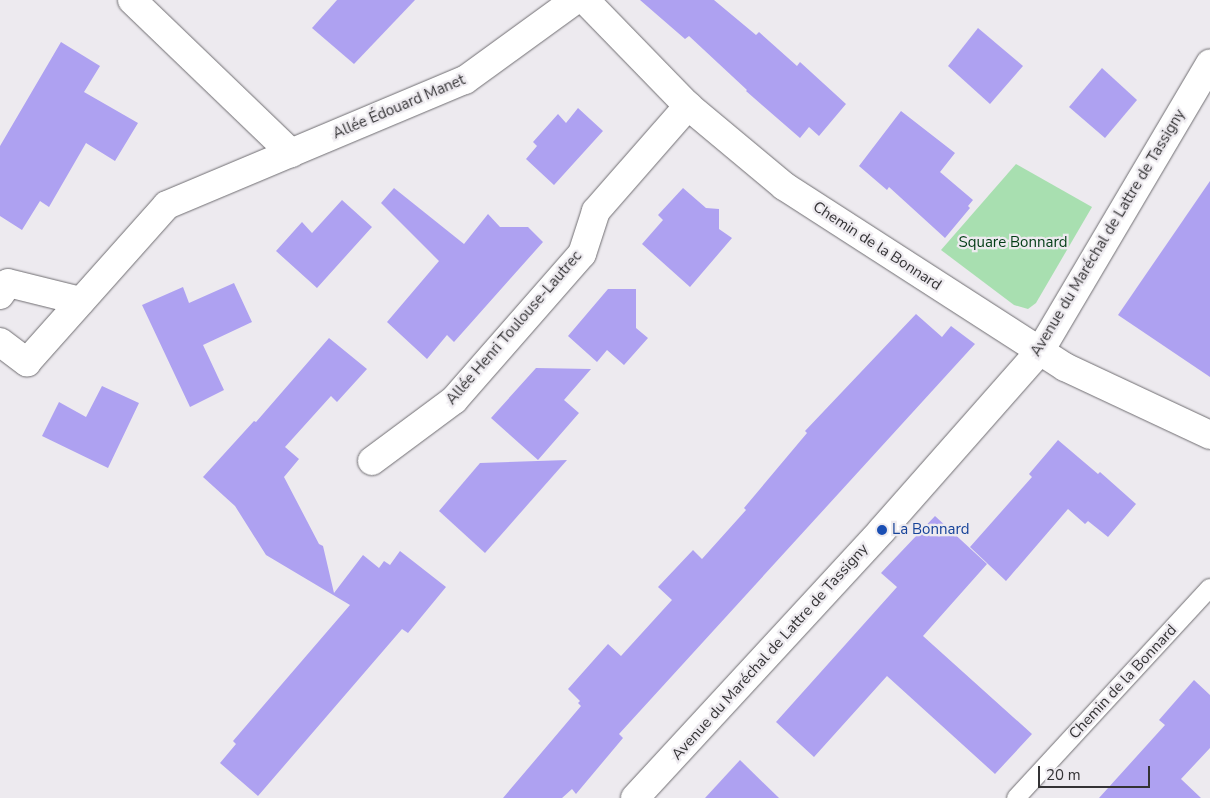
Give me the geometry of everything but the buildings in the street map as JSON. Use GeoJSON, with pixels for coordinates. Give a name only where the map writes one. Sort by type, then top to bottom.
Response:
{"type":"FeatureCollection","features":[{"type":"Feature","properties":{"kind":"street"},"geometry":{"type":"LineString","coordinates":[[132,0],[291,153]]}},
{"type":"Feature","properties":{"kind":"street","name":"Allée Édouard Manet"},"geometry":{"type":"LineString","coordinates":[[0,342],[27,362],[167,206],[466,80],[575,0]]}},
{"type":"Feature","properties":{"kind":"street","name":"Chemin de la Bonnard"},"geometry":{"type":"LineString","coordinates":[[585,0],[688,106],[784,186],[1040,352],[1065,366],[1210,435]]}},
{"type":"Feature","properties":{"kind":"street","name":"Avenue du Maréchal de Lattre de Tassigny"},"geometry":{"type":"LineString","coordinates":[[636,798],[836,581],[1040,352],[1210,63]]}},
{"type":"Feature","properties":{"kind":"street","name":"Allée Henri Toulouse-Lautrec"},"geometry":{"type":"LineString","coordinates":[[372,461],[454,400],[582,254],[596,211],[688,106]]}},
{"type":"Feature","properties":{"kind":"street"},"geometry":{"type":"LineString","coordinates":[[0,295],[8,282],[82,301]]}},
{"type":"Feature","properties":{"kind":"lane","name":"Chemin de la Bonnard"},"geometry":{"type":"LineString","coordinates":[[1016,798],[1210,588]]}},
{"type":"Feature","properties":{"kind":"green space","name":"Square Bonnard"},"geometry":{"type":"Polygon","coordinates":[[[1016,164],[1092,207],[1036,303],[1028,309],[1014,305],[941,250],[1016,164]]]}},
{"type":"Feature","properties":{"kind":"place","name":"La Bonnard"},"geometry":{"type":"Point","coordinates":[882,530]}}]}
